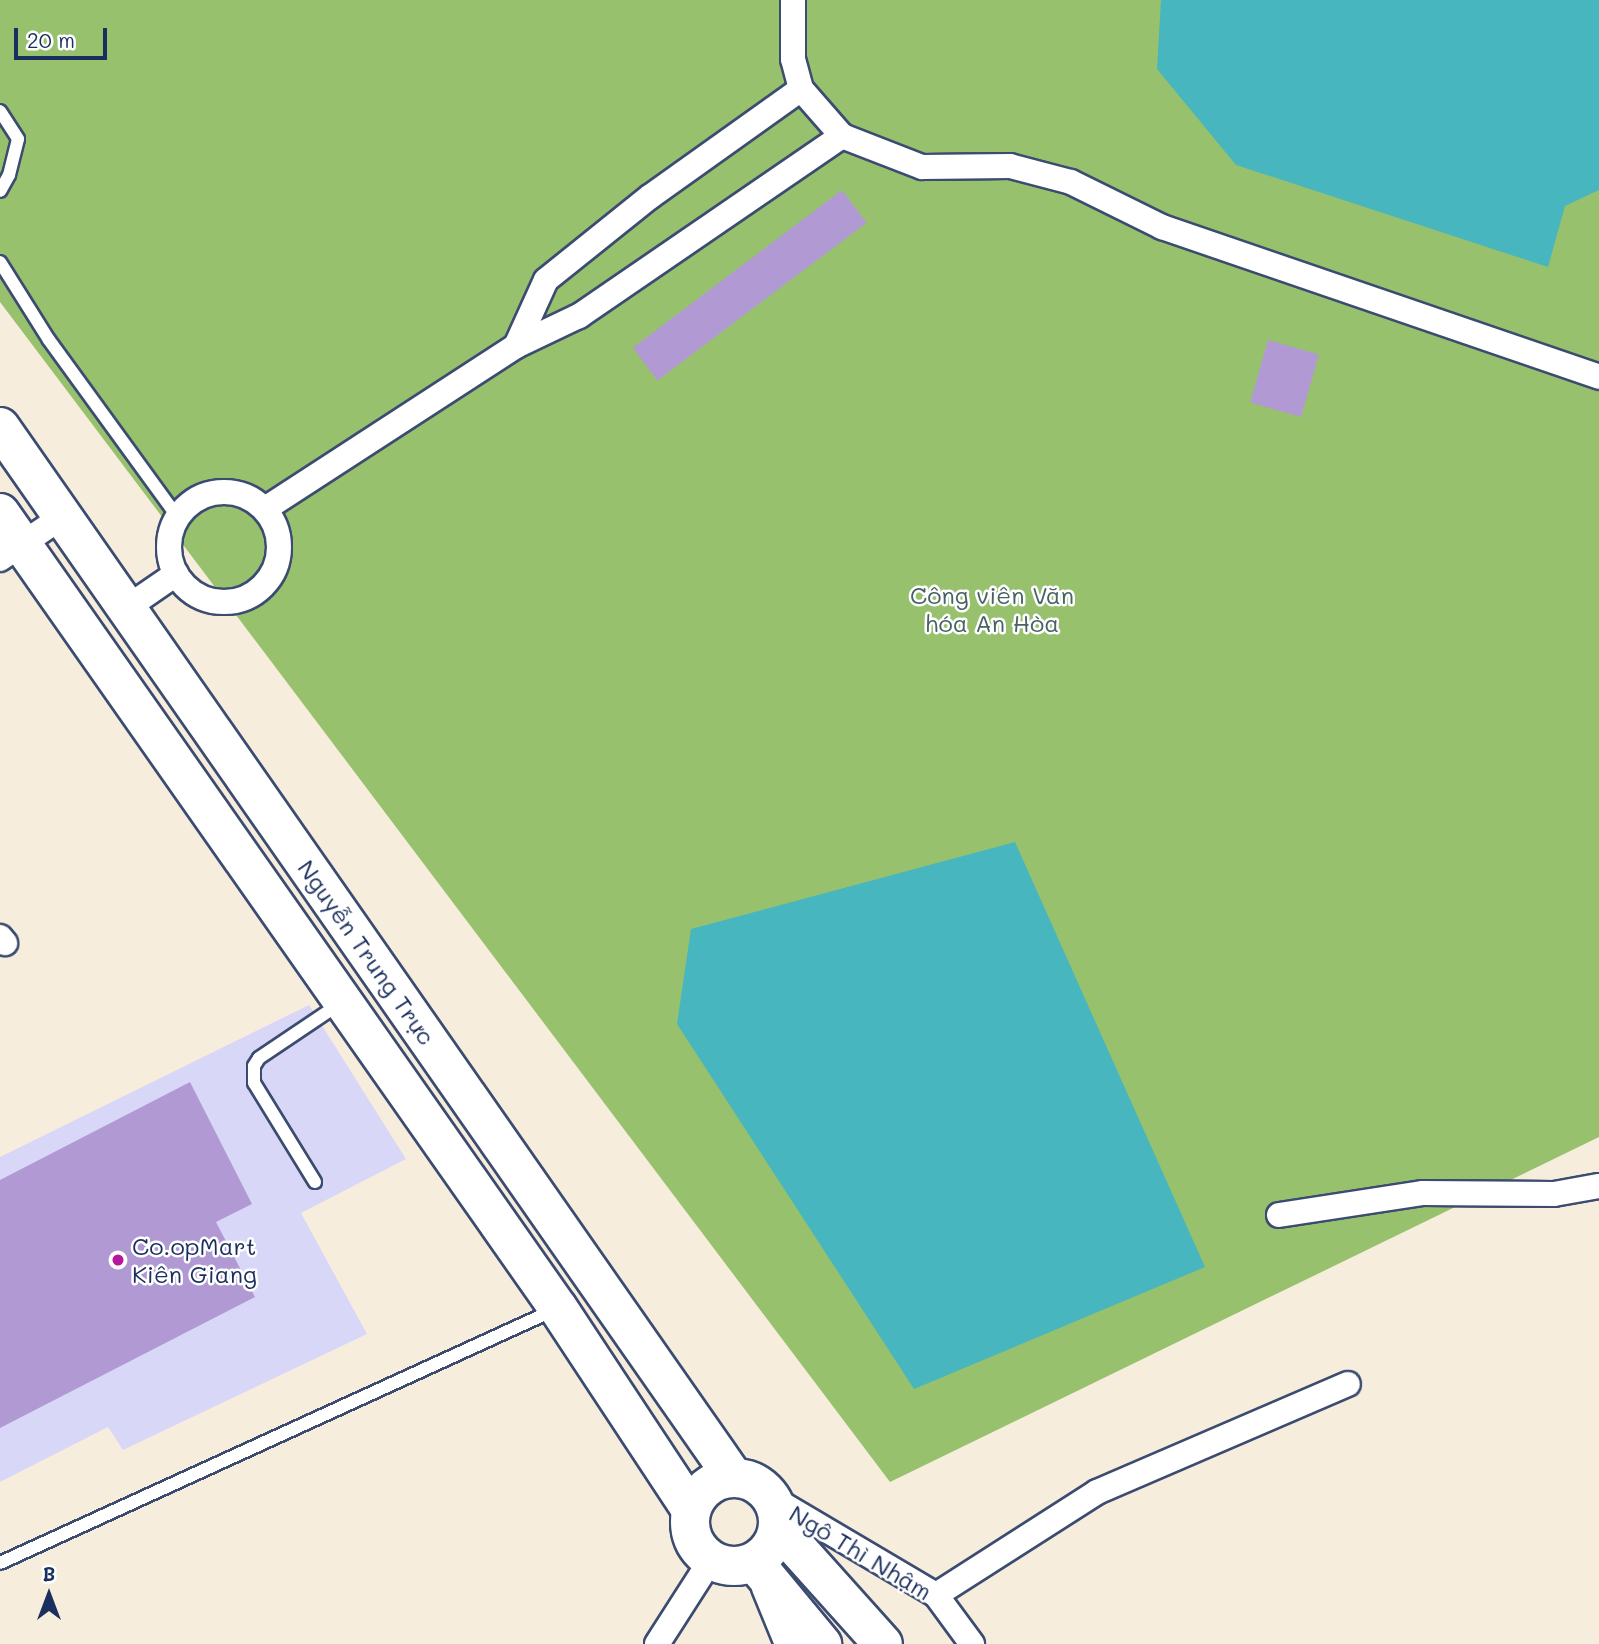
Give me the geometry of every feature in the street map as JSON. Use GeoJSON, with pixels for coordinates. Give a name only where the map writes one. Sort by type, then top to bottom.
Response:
{"type":"FeatureCollection","features":[{"type":"Feature","properties":{"kind":"main road","name":"Nguyễn Trung Trực"},"geometry":{"type":"LineString","coordinates":[[0,427],[65,515],[125,609],[734,1478]]}},
{"type":"Feature","properties":{"kind":"main road","name":"Nguyễn Trung Trực"},"geometry":{"type":"LineString","coordinates":[[0,513],[11,552],[85,635],[341,1003],[558,1308],[691,1510]]}},
{"type":"Feature","properties":{"kind":"main road"},"geometry":{"type":"LineString","coordinates":[[85,635],[125,609]]}},
{"type":"Feature","properties":{"kind":"main road"},"geometry":{"type":"LineString","coordinates":[[775,1512],[774,1541],[754,1562],[724,1566],[710,1560],[692,1538],[691,1510],[708,1486],[734,1478],[749,1480],[883,1644]]}},
{"type":"Feature","properties":{"kind":"main road"},"geometry":{"type":"LineString","coordinates":[[754,1562],[822,1644]]}},
{"type":"Feature","properties":{"kind":"street"},"geometry":{"type":"LineString","coordinates":[[793,0],[793,59],[801,89],[842,136],[922,167],[1010,166],[1071,182],[1162,227],[1598,383]]}},
{"type":"Feature","properties":{"kind":"street"},"geometry":{"type":"LineString","coordinates":[[516,346],[546,279],[650,196],[801,89]]}},
{"type":"Feature","properties":{"kind":"street"},"geometry":{"type":"LineString","coordinates":[[265,509],[516,346],[579,316],[842,136]]}},
{"type":"Feature","properties":{"kind":"street"},"geometry":{"type":"LineString","coordinates":[[220,491],[244,495],[265,509],[277,531],[279,556],[270,579],[251,596],[228,603],[202,599],[182,585],[170,563],[168,538],[177,516],[196,499],[220,491]]}},
{"type":"Feature","properties":{"kind":"street"},"geometry":{"type":"LineString","coordinates":[[11,552],[65,515]]}},
{"type":"Feature","properties":{"kind":"street"},"geometry":{"type":"LineString","coordinates":[[125,609],[176,574]]}},
{"type":"Feature","properties":{"kind":"street"},"geometry":{"type":"LineString","coordinates":[[1279,1215],[1423,1193],[1554,1194],[1599,1186]]}},
{"type":"Feature","properties":{"kind":"street"},"geometry":{"type":"LineString","coordinates":[[936,1595],[1097,1492],[1349,1384]]}},
{"type":"Feature","properties":{"kind":"street","name":"Ngô Thì Nhậm"},"geometry":{"type":"LineString","coordinates":[[775,1512],[936,1595],[971,1644]]}},
{"type":"Feature","properties":{"kind":"street"},"geometry":{"type":"LineString","coordinates":[[657,1644],[710,1560]]}},
{"type":"Feature","properties":{"kind":"street"},"geometry":{"type":"LineString","coordinates":[[754,1562],[787,1644]]}},
{"type":"Feature","properties":{"kind":"lane"},"geometry":{"type":"LineString","coordinates":[[0,111],[18,139],[9,176],[0,191]]}},
{"type":"Feature","properties":{"kind":"lane"},"geometry":{"type":"LineString","coordinates":[[0,262],[49,340],[177,516]]}},
{"type":"Feature","properties":{"kind":"lane"},"geometry":{"type":"LineString","coordinates":[[315,1182],[254,1083],[254,1066],[259,1058],[341,1003]]}},
{"type":"Feature","properties":{"kind":"lane"},"geometry":{"type":"LineString","coordinates":[[0,1563],[558,1308]]}},
{"type":"Feature","properties":{"kind":"shaded area"},"geometry":{"type":"Polygon","coordinates":[[[309,1005],[406,1159],[301,1213],[367,1334],[123,1450],[108,1427],[0,1482],[0,1157],[309,1005]]]}},
{"type":"Feature","properties":{"kind":"green space","name":"Công viên Văn hóa An Hòa"},"geometry":{"type":"Polygon","coordinates":[[[0,0],[1599,0],[1599,1137],[890,1482],[0,302],[0,0]]]}},
{"type":"Feature","properties":{"kind":"water"},"geometry":{"type":"Polygon","coordinates":[[[1161,0],[1599,0],[1599,190],[1565,206],[1548,267],[1236,165],[1157,69],[1161,0]]]}},
{"type":"Feature","properties":{"kind":"water"},"geometry":{"type":"Polygon","coordinates":[[[1015,842],[1205,1267],[914,1389],[677,1024],[691,929],[1015,842]]]}},
{"type":"Feature","properties":{"kind":"building"},"geometry":{"type":"Polygon","coordinates":[[[842,190],[867,223],[657,380],[633,348],[842,190]]]}},
{"type":"Feature","properties":{"kind":"building"},"geometry":{"type":"Polygon","coordinates":[[[1268,340],[1319,355],[1301,417],[1250,402],[1268,340]]]}},
{"type":"Feature","properties":{"kind":"building","name":"Co.opMart Kiên Giang"},"geometry":{"type":"Polygon","coordinates":[[[190,1082],[252,1204],[216,1222],[255,1297],[0,1428],[0,1180],[190,1082]]]}},
{"type":"Feature","properties":{"kind":"place","name":"Co.opMart Kiên Giang"},"geometry":{"type":"Point","coordinates":[118,1260]}}]}
